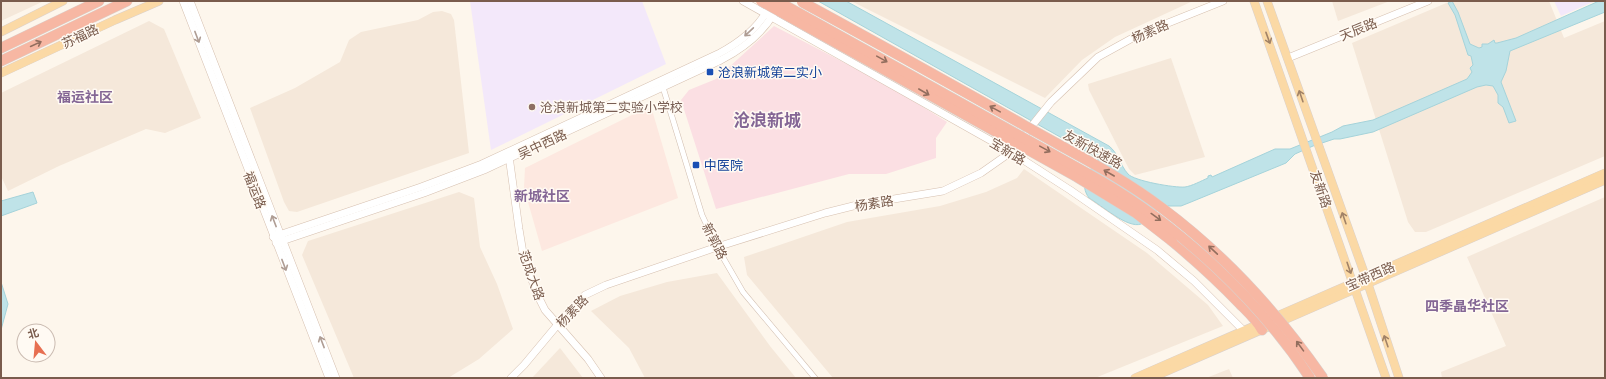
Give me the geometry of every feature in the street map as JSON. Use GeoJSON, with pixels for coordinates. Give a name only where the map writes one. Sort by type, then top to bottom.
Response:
{"type":"FeatureCollection","features":[{"type":"Feature","properties":{"kind":"highway"},"geometry":{"type":"LineString","coordinates":[[1,42],[86,1]]}},
{"type":"Feature","properties":{"kind":"highway"},"geometry":{"type":"LineString","coordinates":[[1,48],[99,1]]}},
{"type":"Feature","properties":{"kind":"highway"},"geometry":{"type":"LineString","coordinates":[[1,61],[127,1]]}},
{"type":"Feature","properties":{"kind":"highway"},"geometry":{"type":"LineString","coordinates":[[88,20],[134,1]]}},
{"type":"Feature","properties":{"kind":"highway","name":"友新快速路"},"geometry":{"type":"LineString","coordinates":[[777,1],[1101,181],[1139,205],[1193,247],[1230,282],[1284,343],[1310,378]]}},
{"type":"Feature","properties":{"kind":"highway","name":"友新快速路"},"geometry":{"type":"LineString","coordinates":[[801,2],[1107,172],[1162,207],[1202,240],[1240,276],[1271,310],[1324,378]]}},
{"type":"Feature","properties":{"kind":"highway"},"geometry":{"type":"LineString","coordinates":[[766,6],[1084,181],[1136,213],[1172,241],[1218,282],[1260,327]]}},
{"type":"Feature","properties":{"kind":"main road"},"geometry":{"type":"LineString","coordinates":[[1,32],[64,1]]}},
{"type":"Feature","properties":{"kind":"main road","name":"苏福路"},"geometry":{"type":"LineString","coordinates":[[1,73],[159,1]]}},
{"type":"Feature","properties":{"kind":"main road","name":"友新路"},"geometry":{"type":"LineString","coordinates":[[1254,1],[1303,137],[1386,378]]}},
{"type":"Feature","properties":{"kind":"main road","name":"友新路"},"geometry":{"type":"LineString","coordinates":[[1267,1],[1399,378]]}},
{"type":"Feature","properties":{"kind":"main road","name":"宝带西路"},"geometry":{"type":"LineString","coordinates":[[1151,378],[1260,327],[1355,286],[1605,173]]}},
{"type":"Feature","properties":{"kind":"main road","name":"宝带西路"},"geometry":{"type":"LineString","coordinates":[[1366,281],[1605,180]]}},
{"type":"Feature","properties":{"kind":"main road","name":"宝带西路"},"geometry":{"type":"LineString","coordinates":[[1135,378],[1245,334]]}},
{"type":"Feature","properties":{"kind":"street","name":"福运路"},"geometry":{"type":"LineString","coordinates":[[183,1],[227,106]]}},
{"type":"Feature","properties":{"kind":"street","name":"福运路"},"geometry":{"type":"LineString","coordinates":[[190,1],[233,123],[278,239],[329,378]]}},
{"type":"Feature","properties":{"kind":"street","name":"宝新路"},"geometry":{"type":"LineString","coordinates":[[743,1],[766,6],[1011,152],[1076,194],[1156,250],[1194,280],[1245,334]]}},
{"type":"Feature","properties":{"kind":"street","name":"吴中西路"},"geometry":{"type":"LineString","coordinates":[[278,239],[435,189],[662,84],[731,47],[753,29],[766,6],[781,1]]}},
{"type":"Feature","properties":{"kind":"street","name":"杨素路"},"geometry":{"type":"LineString","coordinates":[[511,378],[569,311],[585,295],[606,285],[793,222],[840,209],[943,191],[981,173],[1011,152],[1051,102],[1098,58],[1138,35],[1223,1]]}},
{"type":"Feature","properties":{"kind":"street","name":"天辰路"},"geometry":{"type":"LineString","coordinates":[[1288,58],[1428,1]]}},
{"type":"Feature","properties":{"kind":"street","name":"新郭路"},"geometry":{"type":"LineString","coordinates":[[662,84],[702,215],[717,247],[743,292],[815,378]]}},
{"type":"Feature","properties":{"kind":"street","name":"范成大路"},"geometry":{"type":"LineString","coordinates":[[509,156],[523,253],[536,292],[545,310],[588,359],[601,378]]}},
{"type":"Feature","properties":{"kind":"street","name":"福运路"},"geometry":{"type":"LineString","coordinates":[[278,239],[336,378]]}},
{"type":"Feature","properties":{"kind":"shaded area"},"geometry":{"type":"Polygon","coordinates":[[[1,1],[44,1],[1,21],[1,1]]]}},
{"type":"Feature","properties":{"kind":"shaded area","name":"沧浪新城第二实验小学校"},"geometry":{"type":"Polygon","coordinates":[[[470,1],[642,1],[666,64],[491,150],[470,1]]]}},
{"type":"Feature","properties":{"kind":"shaded area"},"geometry":{"type":"Polygon","coordinates":[[[851,1],[1193,1],[1115,37],[1082,60],[1045,98],[851,1]]]}},
{"type":"Feature","properties":{"kind":"shaded area"},"geometry":{"type":"Polygon","coordinates":[[[1332,1],[1390,1],[1338,21],[1332,1]]]}},
{"type":"Feature","properties":{"kind":"shaded area"},"geometry":{"type":"Polygon","coordinates":[[[1451,1],[1549,1],[1564,38],[1605,21],[1605,156],[1426,232],[1415,232],[1408,222],[1352,43],[1451,1]]]}},
{"type":"Feature","properties":{"kind":"shaded area"},"geometry":{"type":"Polygon","coordinates":[[[1554,1],[1595,1],[1561,16],[1554,1]]]}},
{"type":"Feature","properties":{"kind":"shaded area"},"geometry":{"type":"Polygon","coordinates":[[[442,11],[451,14],[454,20],[469,153],[297,212],[289,211],[284,202],[250,108],[295,88],[340,62],[349,40],[361,32],[418,20],[433,12],[442,11]]]}},
{"type":"Feature","properties":{"kind":"shaded area"},"geometry":{"type":"Polygon","coordinates":[[[149,21],[164,29],[201,118],[165,133],[146,129],[59,166],[8,191],[1,176],[1,93],[149,21]]]}},
{"type":"Feature","properties":{"kind":"shaded area"},"geometry":{"type":"Polygon","coordinates":[[[774,26],[891,87],[947,122],[936,138],[936,158],[886,174],[849,174],[716,209],[681,100],[689,90],[716,79],[774,26]]]}},
{"type":"Feature","properties":{"kind":"shaded area"},"geometry":{"type":"Polygon","coordinates":[[[1171,58],[1205,157],[1135,175],[1129,169],[1089,90],[1088,84],[1171,58]]]}},
{"type":"Feature","properties":{"kind":"shaded area"},"geometry":{"type":"Polygon","coordinates":[[[646,108],[652,110],[678,198],[542,251],[524,188],[525,168],[646,108]]]}},
{"type":"Feature","properties":{"kind":"shaded area"},"geometry":{"type":"Polygon","coordinates":[[[1024,169],[1147,253],[1208,305],[1223,326],[1095,378],[833,378],[747,275],[744,257],[847,222],[940,206],[986,192],[1017,178],[1024,169]]]}},
{"type":"Feature","properties":{"kind":"shaded area"},"geometry":{"type":"Polygon","coordinates":[[[459,192],[474,198],[480,247],[497,284],[513,329],[479,359],[448,378],[354,378],[302,255],[308,241],[459,192]]]}},
{"type":"Feature","properties":{"kind":"shaded area"},"geometry":{"type":"Polygon","coordinates":[[[1605,197],[1605,378],[1442,378],[1441,372],[1506,346],[1467,257],[1605,197]]]}},
{"type":"Feature","properties":{"kind":"shaded area"},"geometry":{"type":"Polygon","coordinates":[[[717,273],[770,346],[796,378],[645,378],[629,348],[591,311],[620,296],[667,282],[717,273]]]}},
{"type":"Feature","properties":{"kind":"shaded area"},"geometry":{"type":"Polygon","coordinates":[[[560,348],[583,378],[532,378],[560,348]]]}},
{"type":"Feature","properties":{"kind":"shaded area"},"geometry":{"type":"Polygon","coordinates":[[[1229,369],[1233,378],[1206,378],[1229,369]]]}},
{"type":"Feature","properties":{"kind":"water"},"geometry":{"type":"Polygon","coordinates":[[[818,1],[846,1],[1109,146],[1115,152],[1125,170],[1132,177],[1155,184],[1180,187],[1194,185],[1208,178],[1208,176],[1211,175],[1212,177],[1275,149],[1290,149],[1343,126],[1373,120],[1467,79],[1472,72],[1470,68],[1473,65],[1471,56],[1468,55],[1455,15],[1448,3],[1452,1],[1458,12],[1470,44],[1479,48],[1482,47],[1482,44],[1488,44],[1494,40],[1495,43],[1497,43],[1516,38],[1599,1],[1605,1],[1605,12],[1510,51],[1506,71],[1501,82],[1516,121],[1509,123],[1503,107],[1498,103],[1498,95],[1493,86],[1486,85],[1477,87],[1373,132],[1334,139],[1313,146],[1295,154],[1286,163],[1181,206],[1162,206],[1147,221],[1136,225],[1115,216],[1089,198],[1086,193],[1085,184],[1086,179],[1096,161],[1094,156],[818,1]]]}},
{"type":"Feature","properties":{"kind":"water"},"geometry":{"type":"Polygon","coordinates":[[[33,192],[37,203],[1,216],[1,201],[33,192]]]}},
{"type":"Feature","properties":{"kind":"water"},"geometry":{"type":"Polygon","coordinates":[[[1,282],[8,304],[1,330],[1,282]]]}},
{"type":"Feature","properties":{"kind":"place","name":"沧浪新城第二实小"},"geometry":{"type":"Point","coordinates":[710,72]}},
{"type":"Feature","properties":{"kind":"place","name":"沧浪新城第二实验小学校"},"geometry":{"type":"Point","coordinates":[532,107]}},
{"type":"Feature","properties":{"kind":"place","name":"中医院"},"geometry":{"type":"Point","coordinates":[696,165]}},
{"type":"Feature","properties":{"kind":"district","name":"福运社区"},"geometry":{"type":"Point","coordinates":[85,97]}},
{"type":"Feature","properties":{"kind":"district","name":"沧浪新城"},"geometry":{"type":"Point","coordinates":[767,120]}},
{"type":"Feature","properties":{"kind":"district","name":"新城社区"},"geometry":{"type":"Point","coordinates":[542,196]}},
{"type":"Feature","properties":{"kind":"district","name":"四季晶华社区"},"geometry":{"type":"Point","coordinates":[1467,306]}}]}
